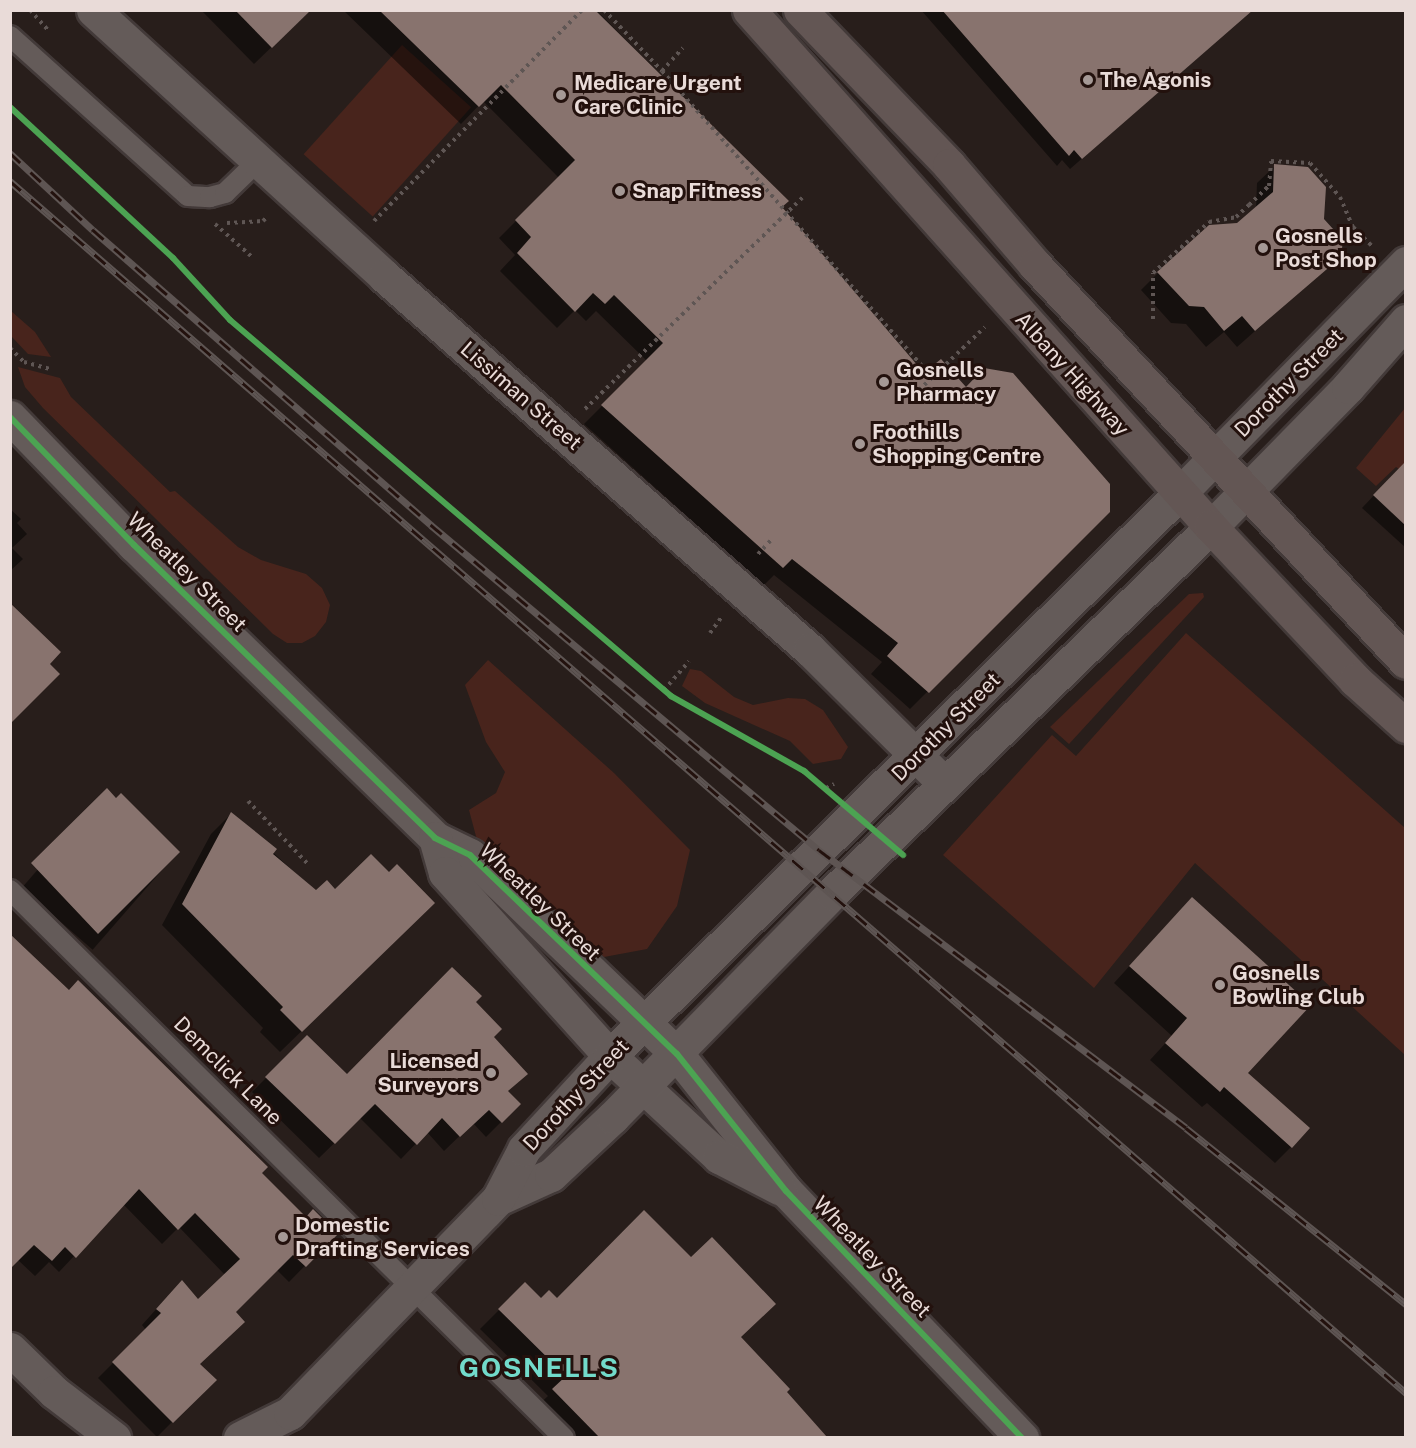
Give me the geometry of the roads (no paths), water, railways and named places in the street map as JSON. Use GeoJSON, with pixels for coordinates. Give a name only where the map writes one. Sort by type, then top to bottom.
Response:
{"type":"FeatureCollection","features":[{"type":"Feature","properties":{"kind":"highway","name":"Albany Highway"},"geometry":{"type":"LineString","coordinates":[[749,10],[1211,527],[1355,681],[1406,726]]}},
{"type":"Feature","properties":{"kind":"highway"},"geometry":{"type":"LineString","coordinates":[[800,10],[949,165],[1035,265],[1216,456],[1308,561],[1406,662]]}},
{"type":"Feature","properties":{"kind":"street","name":"Lissiman Street"},"geometry":{"type":"LineString","coordinates":[[93,10],[258,161],[810,650],[945,784]]}},
{"type":"Feature","properties":{"kind":"street","name":"Dorothy Street"},"geometry":{"type":"LineString","coordinates":[[240,1437],[285,1425],[412,1286],[498,1199],[524,1149],[610,1056],[917,756],[1181,492],[1216,456],[1392,257]]}},
{"type":"Feature","properties":{"kind":"street","name":"Dorothy Street"},"geometry":{"type":"LineString","coordinates":[[498,1199],[551,1175],[677,1054],[832,893],[1247,491],[1406,321]]}},
{"type":"Feature","properties":{"kind":"street","name":"Wheatley Street"},"geometry":{"type":"LineString","coordinates":[[10,417],[134,545],[435,838],[470,855],[677,1054],[786,1191],[1022,1437]]}},
{"type":"Feature","properties":{"kind":"street","name":"Wheatley Street"},"geometry":{"type":"LineString","coordinates":[[435,838],[445,873],[610,1056],[719,1157],[786,1191]]}},
{"type":"Feature","properties":{"kind":"street"},"geometry":{"type":"LineString","coordinates":[[10,1349],[54,1392],[114,1437]]}},
{"type":"Feature","properties":{"kind":"street"},"geometry":{"type":"LineString","coordinates":[[54,1392],[78,1437]]}},
{"type":"Feature","properties":{"kind":"lane"},"geometry":{"type":"LineString","coordinates":[[10,36],[188,196],[210,197],[225,193],[258,161]]}},
{"type":"Feature","properties":{"kind":"lane","name":"Demclick Lane"},"geometry":{"type":"LineString","coordinates":[[10,890],[564,1437]]}},
{"type":"Feature","properties":{"kind":"railway"},"geometry":{"type":"LineString","coordinates":[[10,153],[93,230],[431,525],[819,850],[1186,1128],[1406,1304]]}},
{"type":"Feature","properties":{"kind":"railway"},"geometry":{"type":"LineString","coordinates":[[10,181],[1406,1393]]}},
{"type":"Feature","properties":{"kind":"place","name":"The Agonis"},"geometry":{"type":"Point","coordinates":[1088,80]}},
{"type":"Feature","properties":{"kind":"place","name":"Medicare Urgent Care Clinic"},"geometry":{"type":"Point","coordinates":[561,95]}},
{"type":"Feature","properties":{"kind":"place","name":"Snap Fitness"},"geometry":{"type":"Point","coordinates":[620,191]}},
{"type":"Feature","properties":{"kind":"place","name":"Gosnells Post Shop"},"geometry":{"type":"Point","coordinates":[1263,248]}},
{"type":"Feature","properties":{"kind":"place","name":"Gosnells Pharmacy"},"geometry":{"type":"Point","coordinates":[884,382]}},
{"type":"Feature","properties":{"kind":"place","name":"Foothills Shopping Centre"},"geometry":{"type":"Point","coordinates":[860,444]}},
{"type":"Feature","properties":{"kind":"place","name":"Gosnells Bowling Club"},"geometry":{"type":"Point","coordinates":[1220,985]}},
{"type":"Feature","properties":{"kind":"place","name":"Licensed Surveyors"},"geometry":{"type":"Point","coordinates":[491,1073]}},
{"type":"Feature","properties":{"kind":"place","name":"Domestic Drafting Services"},"geometry":{"type":"Point","coordinates":[283,1237]}},
{"type":"Feature","properties":{"kind":"district","name":"GOSNELLS"},"geometry":{"type":"Point","coordinates":[539,1368]}}]}
